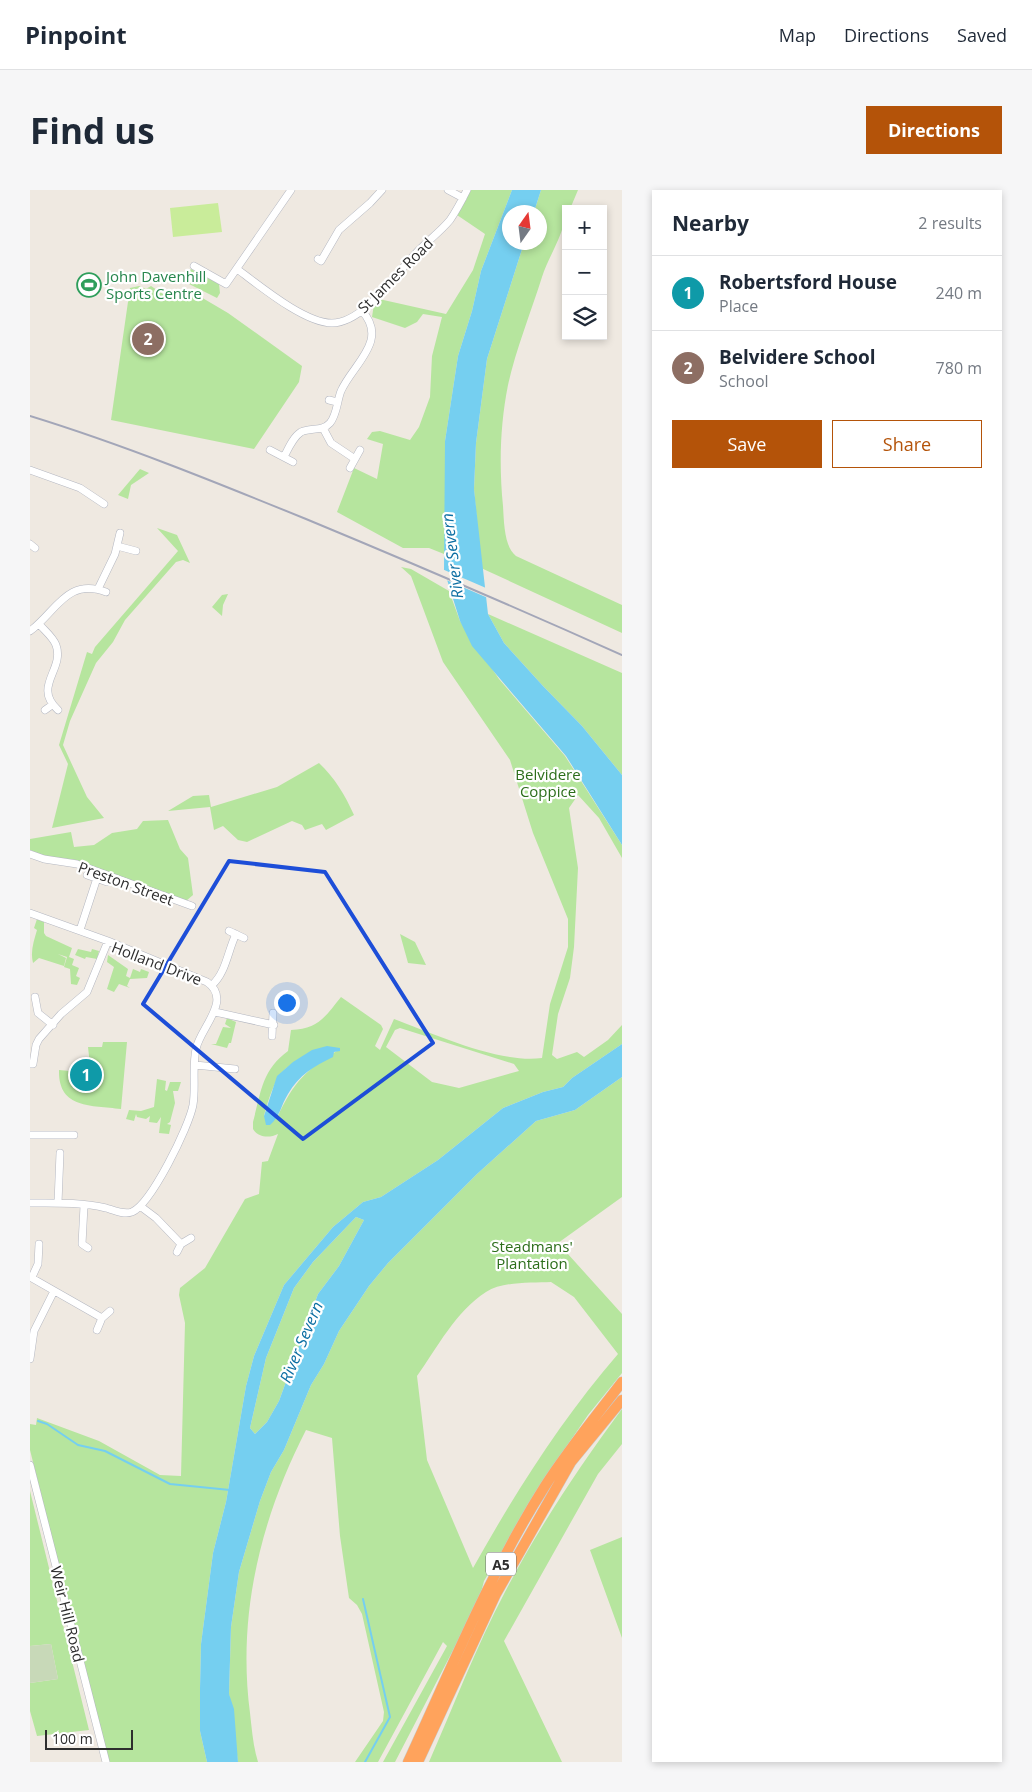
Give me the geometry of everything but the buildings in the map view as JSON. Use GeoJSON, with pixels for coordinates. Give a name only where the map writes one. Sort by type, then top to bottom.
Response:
{"type":"FeatureCollection","features":[{"type":"Feature","properties":{"kind":"highway","name":"A5"},"geometry":{"type":"LineString","coordinates":[[408,1762],[491,1582],[526,1519],[565,1457],[622,1382]]}},
{"type":"Feature","properties":{"kind":"highway","name":"A5"},"geometry":{"type":"LineString","coordinates":[[418,1762],[501,1586],[572,1462],[622,1400]]}},
{"type":"Feature","properties":{"kind":"street"},"geometry":{"type":"LineString","coordinates":[[199,266],[224,286],[291,190]]}},
{"type":"Feature","properties":{"kind":"street"},"geometry":{"type":"LineString","coordinates":[[321,261],[339,230],[382,190]]}},
{"type":"Feature","properties":{"kind":"street"},"geometry":{"type":"LineString","coordinates":[[448,190],[463,198]]}},
{"type":"Feature","properties":{"kind":"street","name":"St James Road"},"geometry":{"type":"LineString","coordinates":[[237,268],[282,302],[322,322],[341,322],[361,310],[384,290],[420,248],[443,228],[467,190]]}},
{"type":"Feature","properties":{"kind":"street"},"geometry":{"type":"LineString","coordinates":[[284,457],[298,434],[308,430],[324,428],[332,421],[333,401],[364,357],[369,344],[372,327],[370,321],[361,310]]}},
{"type":"Feature","properties":{"kind":"street"},"geometry":{"type":"LineString","coordinates":[[324,428],[331,443],[355,459]]}},
{"type":"Feature","properties":{"kind":"street"},"geometry":{"type":"LineString","coordinates":[[270,450],[293,462]]}},
{"type":"Feature","properties":{"kind":"street"},"geometry":{"type":"LineString","coordinates":[[350,468],[360,450]]}},
{"type":"Feature","properties":{"kind":"street"},"geometry":{"type":"LineString","coordinates":[[30,470],[80,488],[95,502],[104,504]]}},
{"type":"Feature","properties":{"kind":"street"},"geometry":{"type":"LineString","coordinates":[[98,589],[117,546],[120,532]]}},
{"type":"Feature","properties":{"kind":"street"},"geometry":{"type":"LineString","coordinates":[[117,546],[136,551]]}},
{"type":"Feature","properties":{"kind":"street"},"geometry":{"type":"LineString","coordinates":[[30,631],[71,592],[84,588],[98,589],[106,592]]}},
{"type":"Feature","properties":{"kind":"street"},"geometry":{"type":"LineString","coordinates":[[39,624],[56,647],[56,660],[47,690],[55,708],[45,710]]}},
{"type":"Feature","properties":{"kind":"street","name":"Preston Street"},"geometry":{"type":"LineString","coordinates":[[30,854],[44,859],[76,864],[192,906]]}},
{"type":"Feature","properties":{"kind":"street"},"geometry":{"type":"LineString","coordinates":[[88,875],[107,882]]}},
{"type":"Feature","properties":{"kind":"street"},"geometry":{"type":"LineString","coordinates":[[80,930],[96,878]]}},
{"type":"Feature","properties":{"kind":"street"},"geometry":{"type":"LineString","coordinates":[[30,913],[108,941]]}},
{"type":"Feature","properties":{"kind":"street"},"geometry":{"type":"LineString","coordinates":[[212,985],[223,972],[232,932],[244,938]]}},
{"type":"Feature","properties":{"kind":"street","name":"Holland Drive"},"geometry":{"type":"LineString","coordinates":[[30,1064],[34,1064],[37,1042],[67,1008],[87,992],[108,941],[212,985],[217,996],[215,1012]]}},
{"type":"Feature","properties":{"kind":"street"},"geometry":{"type":"LineString","coordinates":[[35,997],[33,1009],[53,1025]]}},
{"type":"Feature","properties":{"kind":"street"},"geometry":{"type":"LineString","coordinates":[[30,1203],[101,1207],[124,1213],[131,1212],[140,1206],[168,1166],[174,1150],[187,1127],[194,1095],[195,1051],[200,1033],[215,1012],[274,1025]]}},
{"type":"Feature","properties":{"kind":"street"},"geometry":{"type":"LineString","coordinates":[[272,1036],[274,1025],[273,1013]]}},
{"type":"Feature","properties":{"kind":"street"},"geometry":{"type":"LineString","coordinates":[[195,1065],[235,1069]]}},
{"type":"Feature","properties":{"kind":"street"},"geometry":{"type":"LineString","coordinates":[[30,1136],[74,1135]]}},
{"type":"Feature","properties":{"kind":"street"},"geometry":{"type":"LineString","coordinates":[[58,1204],[60,1153]]}},
{"type":"Feature","properties":{"kind":"street"},"geometry":{"type":"LineString","coordinates":[[84,1206],[82,1244],[88,1248]]}},
{"type":"Feature","properties":{"kind":"street"},"geometry":{"type":"LineString","coordinates":[[140,1206],[156,1218],[181,1244]]}},
{"type":"Feature","properties":{"kind":"street"},"geometry":{"type":"LineString","coordinates":[[177,1252],[181,1244],[191,1238]]}},
{"type":"Feature","properties":{"kind":"street"},"geometry":{"type":"LineString","coordinates":[[39,1244],[38,1264],[31,1277],[102,1318]]}},
{"type":"Feature","properties":{"kind":"street"},"geometry":{"type":"LineString","coordinates":[[30,1359],[34,1331],[54,1291]]}},
{"type":"Feature","properties":{"kind":"street"},"geometry":{"type":"LineString","coordinates":[[97,1330],[102,1318],[110,1311]]}},
{"type":"Feature","properties":{"kind":"street","name":"Weir Hill Road"},"geometry":{"type":"LineString","coordinates":[[30,1465],[106,1762]]}},
{"type":"Feature","properties":{"kind":"highlighted area"},"geometry":{"type":"Polygon","coordinates":[[[229,861],[325,872],[433,1043],[303,1139],[143,1004],[229,861]]]}},
{"type":"Feature","properties":{"kind":"green space"},"geometry":{"type":"Polygon","coordinates":[[[471,190],[512,190],[506,205],[502,205],[502,216],[481,271],[472,311],[458,356],[445,441],[446,548],[444,554],[429,548],[403,548],[337,512],[354,468],[377,479],[383,444],[367,439],[372,432],[380,431],[410,440],[419,427],[430,397],[432,356],[442,317],[423,314],[417,322],[405,328],[372,317],[374,304],[379,299],[446,314],[473,270],[485,234],[457,215],[471,190]]]}},
{"type":"Feature","properties":{"kind":"green space"},"geometry":{"type":"Polygon","coordinates":[[[541,190],[578,190],[572,205],[562,205],[562,229],[542,277],[519,344],[508,385],[503,415],[501,461],[505,533],[509,547],[516,556],[622,605],[622,633],[481,568],[474,489],[476,443],[487,359],[522,250],[547,250],[547,205],[536,205],[541,190]]]}},
{"type":"Feature","properties":{"kind":"green space"},"geometry":{"type":"Polygon","coordinates":[[[218,203],[222,232],[173,237],[170,208],[218,203]]]}},
{"type":"Feature","properties":{"kind":"green space"},"geometry":{"type":"Polygon","coordinates":[[[191,269],[219,284],[220,293],[217,298],[183,281],[191,269]]]}},
{"type":"Feature","properties":{"kind":"green space"},"geometry":{"type":"Polygon","coordinates":[[[139,286],[146,289],[151,286],[169,298],[194,293],[228,313],[302,366],[299,382],[254,449],[111,420],[130,288],[139,286]]]}},
{"type":"Feature","properties":{"kind":"green space"},"geometry":{"type":"Polygon","coordinates":[[[140,469],[149,473],[131,485],[128,499],[118,495],[140,469]]]}},
{"type":"Feature","properties":{"kind":"green space"},"geometry":{"type":"Polygon","coordinates":[[[157,528],[177,535],[190,563],[183,560],[176,562],[125,620],[113,642],[96,663],[70,721],[63,745],[87,797],[104,818],[52,828],[68,764],[59,745],[87,652],[92,654],[95,647],[178,551],[157,528]]]}},
{"type":"Feature","properties":{"kind":"green space","name":"Belvidere Coppice"},"geometry":{"type":"Polygon","coordinates":[[[401,567],[411,569],[449,591],[460,621],[499,679],[565,756],[622,845],[622,858],[599,818],[578,795],[569,808],[578,868],[574,947],[570,978],[558,1014],[552,1055],[557,1059],[577,1052],[584,1057],[608,1040],[622,1025],[622,1044],[572,1078],[563,1087],[543,1092],[503,1108],[438,1160],[381,1197],[363,1202],[333,1227],[284,1285],[254,1356],[246,1386],[226,1502],[213,1553],[201,1644],[200,1731],[207,1762],[108,1762],[30,1450],[30,1424],[36,1425],[37,1418],[99,1441],[160,1475],[181,1476],[185,1323],[179,1295],[180,1288],[205,1268],[245,1199],[259,1194],[262,1162],[268,1161],[278,1134],[268,1137],[261,1136],[253,1129],[253,1122],[264,1082],[279,1058],[288,1051],[291,1030],[308,1027],[320,1021],[341,997],[381,1025],[383,1029],[375,1046],[380,1050],[394,1019],[447,1040],[487,1052],[525,1059],[542,1058],[550,1004],[568,947],[568,919],[533,833],[510,760],[443,662],[411,576],[401,567]],[[400,1028],[395,1030],[386,1047],[432,1082],[459,1088],[519,1071],[514,1064],[400,1028]],[[340,1049],[308,1058],[288,1067],[275,1084],[264,1116],[277,1118],[295,1085],[302,1077],[318,1063],[340,1049]]]}},
{"type":"Feature","properties":{"kind":"green space"},"geometry":{"type":"Polygon","coordinates":[[[228,594],[223,605],[222,616],[212,607],[222,595],[228,594]]]}},
{"type":"Feature","properties":{"kind":"green space"},"geometry":{"type":"Polygon","coordinates":[[[488,614],[622,673],[622,775],[582,726],[504,643],[488,614]]]}},
{"type":"Feature","properties":{"kind":"green space"},"geometry":{"type":"Polygon","coordinates":[[[319,763],[339,787],[354,815],[326,830],[322,824],[305,830],[302,825],[292,821],[247,842],[238,840],[223,826],[214,830],[210,807],[168,811],[193,796],[209,795],[211,807],[277,787],[319,763]]]}},
{"type":"Feature","properties":{"kind":"green space"},"geometry":{"type":"Polygon","coordinates":[[[168,820],[180,849],[188,858],[193,895],[186,901],[76,860],[44,856],[30,850],[30,839],[71,832],[74,847],[94,845],[112,833],[137,829],[143,821],[168,820]]]}},
{"type":"Feature","properties":{"kind":"green space"},"geometry":{"type":"Polygon","coordinates":[[[37,919],[44,922],[44,933],[46,936],[72,948],[69,957],[74,959],[72,965],[79,968],[76,976],[80,978],[77,985],[71,984],[70,969],[64,967],[67,957],[58,954],[66,958],[64,966],[39,958],[33,963],[32,950],[37,930],[34,928],[37,919]]]}},
{"type":"Feature","properties":{"kind":"green space"},"geometry":{"type":"Polygon","coordinates":[[[400,934],[415,942],[426,965],[408,963],[400,934]]]}},
{"type":"Feature","properties":{"kind":"green space"},"geometry":{"type":"Polygon","coordinates":[[[78,949],[91,952],[92,949],[99,951],[97,959],[86,957],[85,959],[75,955],[78,949]]]}},
{"type":"Feature","properties":{"kind":"green space"},"geometry":{"type":"Polygon","coordinates":[[[108,955],[128,969],[126,976],[130,978],[133,969],[140,972],[141,969],[149,972],[147,978],[130,979],[127,986],[130,988],[119,984],[114,992],[107,989],[114,967],[107,962],[108,955]]]}},
{"type":"Feature","properties":{"kind":"green space"},"geometry":{"type":"Polygon","coordinates":[[[227,1018],[236,1022],[231,1043],[229,1043],[227,1048],[211,1044],[216,1044],[223,1027],[231,1028],[225,1024],[227,1018]]]}},
{"type":"Feature","properties":{"kind":"green space"},"geometry":{"type":"Polygon","coordinates":[[[103,1042],[127,1042],[121,1109],[78,1103],[64,1092],[60,1083],[59,1070],[81,1072],[82,1088],[87,1088],[87,1079],[91,1079],[91,1070],[97,1069],[97,1065],[90,1065],[88,1047],[102,1047],[103,1042]]]}},
{"type":"Feature","properties":{"kind":"green space","name":"Steadmans' Plantation"},"geometry":{"type":"Polygon","coordinates":[[[622,1077],[622,1197],[558,1243],[622,1314],[622,1373],[588,1415],[549,1472],[484,1581],[479,1600],[395,1762],[383,1762],[447,1646],[443,1642],[378,1762],[355,1762],[383,1721],[384,1712],[362,1614],[357,1605],[349,1598],[340,1536],[332,1438],[306,1430],[276,1497],[256,1567],[247,1639],[247,1676],[253,1738],[258,1762],[238,1762],[229,1694],[231,1627],[239,1572],[260,1501],[271,1472],[284,1450],[311,1385],[324,1364],[339,1331],[369,1286],[388,1263],[477,1174],[536,1121],[575,1110],[622,1077]],[[551,1282],[518,1283],[493,1288],[465,1309],[417,1376],[427,1460],[473,1568],[505,1512],[558,1431],[618,1354],[574,1297],[551,1282]]]}},
{"type":"Feature","properties":{"kind":"green space"},"geometry":{"type":"Polygon","coordinates":[[[157,1079],[166,1081],[165,1090],[167,1091],[170,1082],[181,1082],[178,1091],[173,1091],[175,1103],[170,1122],[167,1124],[171,1125],[169,1134],[159,1133],[161,1117],[157,1123],[149,1122],[150,1116],[146,1119],[137,1117],[136,1114],[134,1121],[126,1119],[129,1110],[141,1111],[154,1107],[157,1079]]]}},
{"type":"Feature","properties":{"kind":"green space"},"geometry":{"type":"Polygon","coordinates":[[[356,1217],[364,1220],[339,1266],[318,1294],[279,1401],[267,1422],[255,1434],[250,1428],[266,1358],[294,1288],[313,1262],[356,1217]]]}},
{"type":"Feature","properties":{"kind":"green space"},"geometry":{"type":"Polygon","coordinates":[[[622,1409],[622,1444],[598,1474],[504,1641],[562,1762],[429,1762],[484,1634],[518,1568],[560,1498],[622,1409]]]}},
{"type":"Feature","properties":{"kind":"green space"},"geometry":{"type":"Polygon","coordinates":[[[30,1491],[89,1730],[37,1736],[30,1711],[30,1683],[58,1679],[51,1644],[30,1646],[30,1491]]]}},
{"type":"Feature","properties":{"kind":"green space"},"geometry":{"type":"Polygon","coordinates":[[[622,1537],[622,1638],[590,1550],[622,1537]]]}},
{"type":"Feature","properties":{"kind":"green space"},"geometry":{"type":"Polygon","coordinates":[[[51,1644],[58,1679],[30,1683],[30,1646],[51,1644]]]}},
{"type":"Feature","properties":{"kind":"water"},"geometry":{"type":"Polygon","coordinates":[[[512,190],[541,190],[536,205],[506,205],[512,190]]]}},
{"type":"Feature","properties":{"kind":"water","name":"River Severn"},"geometry":{"type":"Polygon","coordinates":[[[502,216],[502,250],[522,250],[487,359],[476,443],[474,489],[488,614],[504,643],[582,726],[622,775],[622,845],[566,756],[472,646],[460,621],[444,570],[445,441],[458,356],[472,311],[481,271],[502,216]]]}},
{"type":"Feature","properties":{"kind":"water","name":"River Severn"},"geometry":{"type":"Polygon","coordinates":[[[622,1044],[622,1077],[575,1110],[536,1121],[477,1174],[388,1263],[369,1286],[339,1331],[324,1364],[311,1385],[284,1450],[271,1472],[260,1501],[239,1572],[231,1627],[229,1694],[234,1709],[238,1762],[207,1762],[200,1731],[201,1644],[213,1553],[226,1502],[246,1386],[254,1356],[284,1285],[333,1227],[363,1202],[381,1197],[438,1160],[503,1108],[543,1092],[563,1087],[572,1078],[622,1044]],[[356,1217],[313,1262],[294,1288],[266,1358],[250,1428],[255,1434],[267,1422],[279,1401],[318,1294],[339,1266],[364,1220],[356,1217]]]}},
{"type":"Feature","properties":{"kind":"water"},"geometry":{"type":"Polygon","coordinates":[[[327,1046],[340,1048],[340,1051],[334,1052],[333,1057],[302,1076],[292,1087],[276,1118],[270,1125],[266,1125],[264,1116],[277,1076],[293,1062],[312,1050],[327,1046]]]}},
{"type":"Feature","properties":{"kind":"pier"},"geometry":{"type":"Polygon","coordinates":[[[442,569],[486,588],[488,598],[444,579],[442,569]]]}},
{"type":"Feature","properties":{"kind":"waterway"},"geometry":{"type":"LineString","coordinates":[[38,1421],[47,1424],[78,1445],[105,1451],[170,1484],[230,1490]]}},
{"type":"Feature","properties":{"kind":"waterway"},"geometry":{"type":"LineString","coordinates":[[363,1599],[390,1717],[365,1762]]}},
{"type":"Feature","properties":{"kind":"railway"},"geometry":{"type":"LineString","coordinates":[[30,416],[135,452],[272,505],[622,655]]}},
{"type":"Feature","properties":{"kind":"place","name":"John Davenhill Sports Centre"},"geometry":{"type":"Point","coordinates":[89,285]}},
{"type":"Feature","properties":{"kind":"place","name":"Belvidere School"},"geometry":{"type":"Point","coordinates":[148,339]}},
{"type":"Feature","properties":{"kind":"place","name":"Robertsford House"},"geometry":{"type":"Point","coordinates":[86,1075]}}]}
